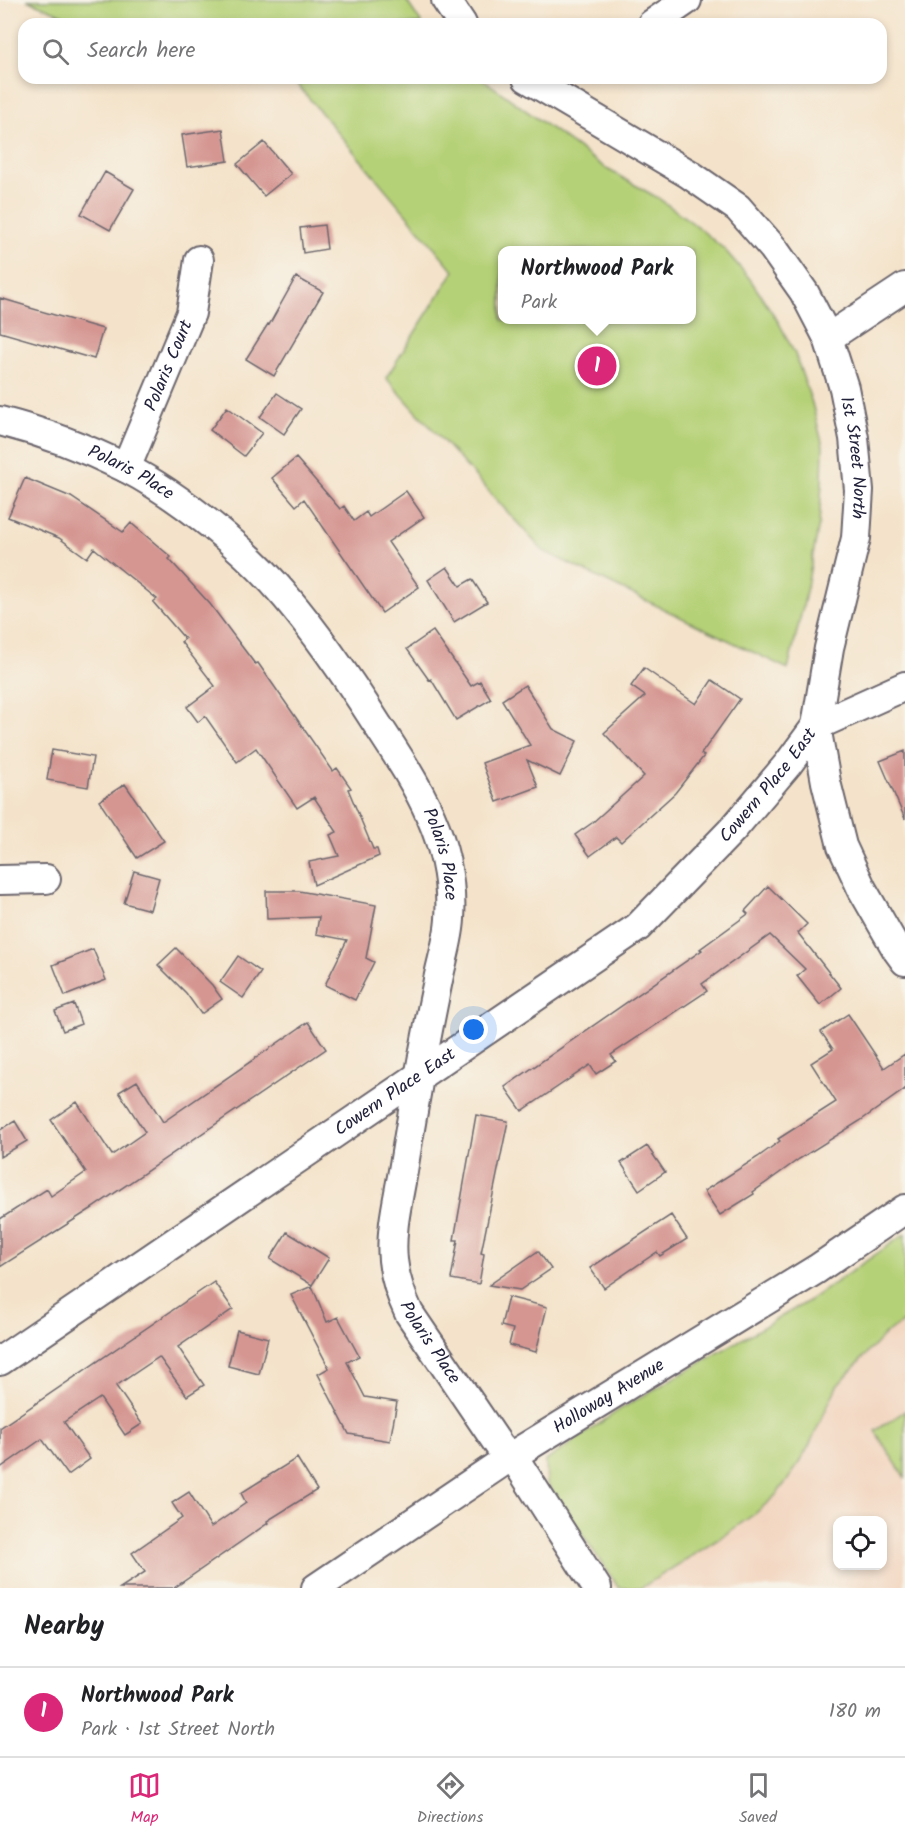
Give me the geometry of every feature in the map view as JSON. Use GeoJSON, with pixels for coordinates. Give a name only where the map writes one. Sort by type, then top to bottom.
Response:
{"type":"FeatureCollection","features":[{"type":"Feature","properties":{"kind":"street"},"geometry":{"type":"LineString","coordinates":[[446,0],[458,18]]}},
{"type":"Feature","properties":{"kind":"street"},"geometry":{"type":"LineString","coordinates":[[661,18],[687,0]]}},
{"type":"Feature","properties":{"kind":"street","name":"1st Street North"},"geometry":{"type":"LineString","coordinates":[[561,85],[738,208],[773,248],[804,292],[828,338],[844,388],[854,438],[859,490],[856,538],[828,648],[816,726],[826,782],[842,846],[868,899],[905,961]]}},
{"type":"Feature","properties":{"kind":"street","name":"Polaris Court"},"geometry":{"type":"LineString","coordinates":[[126,468],[190,312],[199,260]]}},
{"type":"Feature","properties":{"kind":"street"},"geometry":{"type":"LineString","coordinates":[[828,338],[905,287]]}},
{"type":"Feature","properties":{"kind":"street","name":"Polaris Place"},"geometry":{"type":"LineString","coordinates":[[0,421],[68,443],[126,468],[198,516],[240,550],[285,595],[330,651],[412,778],[432,814],[443,849],[447,872],[450,920],[418,1076],[393,1230],[393,1262],[398,1289],[409,1313],[500,1447],[518,1464],[597,1588]]}},
{"type":"Feature","properties":{"kind":"street","name":"Cowern Place East"},"geometry":{"type":"LineString","coordinates":[[0,1361],[638,927],[733,829],[788,764],[816,726],[905,686]]}},
{"type":"Feature","properties":{"kind":"street"},"geometry":{"type":"LineString","coordinates":[[0,880],[46,879]]}},
{"type":"Feature","properties":{"kind":"street","name":"Holloway Avenue"},"geometry":{"type":"LineString","coordinates":[[316,1588],[510,1456],[817,1269],[905,1209]]}},
{"type":"Feature","properties":{"kind":"shaded area"},"geometry":{"type":"Polygon","coordinates":[[[905,1235],[905,1588],[615,1588],[543,1477],[546,1460],[605,1421],[839,1280],[905,1235]]]}},
{"type":"Feature","properties":{"kind":"green space"},"geometry":{"type":"Polygon","coordinates":[[[27,0],[406,0],[418,18],[70,18],[27,0]]]}},
{"type":"Feature","properties":{"kind":"green space"},"geometry":{"type":"Polygon","coordinates":[[[297,84],[489,84],[607,169],[658,198],[725,250],[750,279],[779,323],[795,354],[812,403],[823,446],[819,524],[788,669],[543,551],[386,378],[454,271],[297,84]]]}},
{"type":"Feature","properties":{"kind":"green space"},"geometry":{"type":"Polygon","coordinates":[[[905,1234],[905,1321],[885,1334],[837,1386],[808,1448],[776,1495],[756,1513],[717,1540],[641,1588],[619,1588],[547,1483],[546,1461],[622,1408],[810,1300],[905,1234]]]}},
{"type":"Feature","properties":{"kind":"green space"},"geometry":{"type":"Polygon","coordinates":[[[905,1411],[905,1478],[875,1431],[905,1411]]]}},
{"type":"Feature","properties":{"kind":"building"},"geometry":{"type":"Polygon","coordinates":[[[223,129],[228,161],[187,167],[182,135],[223,129]]]}},
{"type":"Feature","properties":{"kind":"building"},"geometry":{"type":"Polygon","coordinates":[[[264,142],[291,174],[264,196],[237,164],[264,142]]]}},
{"type":"Feature","properties":{"kind":"building"},"geometry":{"type":"Polygon","coordinates":[[[105,172],[134,189],[110,230],[81,214],[105,172]]]}},
{"type":"Feature","properties":{"kind":"building"},"geometry":{"type":"Polygon","coordinates":[[[324,225],[327,249],[303,253],[300,228],[324,225]]]}},
{"type":"Feature","properties":{"kind":"building"},"geometry":{"type":"Polygon","coordinates":[[[296,277],[323,292],[274,376],[246,359],[269,325],[296,277]]]}},
{"type":"Feature","properties":{"kind":"building"},"geometry":{"type":"Polygon","coordinates":[[[0,298],[103,329],[94,359],[0,332],[0,298]]]}},
{"type":"Feature","properties":{"kind":"building"},"geometry":{"type":"Polygon","coordinates":[[[277,393],[301,409],[284,434],[260,417],[277,393]]]}},
{"type":"Feature","properties":{"kind":"building"},"geometry":{"type":"Polygon","coordinates":[[[227,407],[262,433],[244,456],[210,430],[227,407]]]}},
{"type":"Feature","properties":{"kind":"building"},"geometry":{"type":"Polygon","coordinates":[[[296,458],[340,509],[344,506],[354,521],[366,512],[369,517],[406,491],[424,517],[388,542],[419,587],[382,613],[304,499],[296,506],[272,478],[296,458]]]}},
{"type":"Feature","properties":{"kind":"building"},"geometry":{"type":"Polygon","coordinates":[[[25,478],[71,497],[123,532],[131,523],[171,557],[169,559],[210,604],[255,664],[258,663],[333,771],[337,768],[351,788],[348,789],[373,849],[377,849],[379,856],[314,885],[309,862],[339,856],[330,835],[337,832],[314,797],[297,808],[256,748],[237,762],[205,716],[198,722],[187,707],[215,686],[181,642],[185,639],[153,602],[157,599],[94,548],[87,558],[59,538],[8,517],[25,478]]]}},
{"type":"Feature","properties":{"kind":"building"},"geometry":{"type":"Polygon","coordinates":[[[447,567],[460,586],[472,579],[487,602],[454,622],[428,580],[447,567]]]}},
{"type":"Feature","properties":{"kind":"building"},"geometry":{"type":"Polygon","coordinates":[[[433,631],[471,686],[480,681],[491,699],[456,720],[431,679],[429,680],[407,649],[433,631]]]}},
{"type":"Feature","properties":{"kind":"building"},"geometry":{"type":"Polygon","coordinates":[[[644,668],[696,704],[712,680],[740,699],[701,754],[704,756],[675,793],[621,842],[616,837],[590,856],[575,835],[592,823],[644,776],[604,733],[645,696],[631,686],[644,668]]]}},
{"type":"Feature","properties":{"kind":"building"},"geometry":{"type":"Polygon","coordinates":[[[525,685],[553,729],[577,741],[560,776],[527,760],[538,787],[497,802],[482,763],[530,745],[502,700],[525,685]]]}},
{"type":"Feature","properties":{"kind":"building"},"geometry":{"type":"Polygon","coordinates":[[[52,750],[93,757],[88,787],[47,780],[52,750]]]}},
{"type":"Feature","properties":{"kind":"building"},"geometry":{"type":"Polygon","coordinates":[[[905,751],[905,819],[880,761],[905,751]]]}},
{"type":"Feature","properties":{"kind":"building"},"geometry":{"type":"Polygon","coordinates":[[[125,784],[164,841],[137,858],[99,801],[125,784]]]}},
{"type":"Feature","properties":{"kind":"building"},"geometry":{"type":"Polygon","coordinates":[[[134,871],[159,878],[150,910],[124,903],[134,871]]]}},
{"type":"Feature","properties":{"kind":"building"},"geometry":{"type":"Polygon","coordinates":[[[768,886],[807,924],[798,933],[841,988],[820,1005],[797,976],[805,969],[770,935],[702,984],[707,991],[611,1055],[616,1061],[596,1074],[590,1065],[522,1111],[505,1087],[702,950],[700,949],[748,914],[745,911],[768,886]]]}},
{"type":"Feature","properties":{"kind":"building"},"geometry":{"type":"Polygon","coordinates":[[[266,891],[299,891],[376,905],[366,958],[374,962],[355,1000],[325,985],[347,940],[316,934],[319,917],[267,919],[266,891]]]}},
{"type":"Feature","properties":{"kind":"building"},"geometry":{"type":"Polygon","coordinates":[[[176,948],[212,985],[222,999],[201,1014],[186,993],[158,965],[176,948]]]}},
{"type":"Feature","properties":{"kind":"building"},"geometry":{"type":"Polygon","coordinates":[[[93,949],[106,980],[65,996],[53,965],[93,949]]]}},
{"type":"Feature","properties":{"kind":"building"},"geometry":{"type":"Polygon","coordinates":[[[238,956],[261,972],[243,998],[220,982],[238,956]]]}},
{"type":"Feature","properties":{"kind":"building"},"geometry":{"type":"Polygon","coordinates":[[[74,1004],[81,1024],[63,1031],[55,1011],[74,1004]]]}},
{"type":"Feature","properties":{"kind":"building"},"geometry":{"type":"Polygon","coordinates":[[[848,1014],[884,1068],[905,1054],[905,1089],[860,1121],[799,1159],[753,1192],[754,1194],[720,1215],[704,1191],[758,1157],[780,1141],[778,1139],[836,1102],[811,1063],[833,1049],[821,1032],[848,1014]]]}},
{"type":"Feature","properties":{"kind":"building"},"geometry":{"type":"Polygon","coordinates":[[[308,1022],[326,1049],[91,1209],[0,1267],[0,1219],[47,1189],[51,1196],[86,1172],[51,1120],[77,1102],[112,1155],[145,1132],[119,1092],[137,1081],[163,1122],[308,1022]]]}},
{"type":"Feature","properties":{"kind":"building"},"geometry":{"type":"Polygon","coordinates":[[[476,1115],[508,1121],[481,1253],[484,1254],[479,1284],[451,1279],[458,1240],[454,1240],[476,1115]]]}},
{"type":"Feature","properties":{"kind":"building"},"geometry":{"type":"Polygon","coordinates":[[[15,1121],[27,1141],[0,1157],[0,1130],[15,1121]]]}},
{"type":"Feature","properties":{"kind":"building"},"geometry":{"type":"Polygon","coordinates":[[[647,1146],[665,1172],[639,1190],[621,1163],[647,1146]]]}},
{"type":"Feature","properties":{"kind":"building"},"geometry":{"type":"Polygon","coordinates":[[[671,1215],[687,1239],[660,1256],[657,1252],[604,1288],[590,1268],[671,1215]]]}},
{"type":"Feature","properties":{"kind":"building"},"geometry":{"type":"Polygon","coordinates":[[[287,1232],[329,1258],[312,1285],[270,1259],[287,1232]]]}},
{"type":"Feature","properties":{"kind":"building"},"geometry":{"type":"Polygon","coordinates":[[[538,1251],[551,1269],[520,1290],[489,1285],[538,1251]]]}},
{"type":"Feature","properties":{"kind":"building"},"geometry":{"type":"Polygon","coordinates":[[[214,1282],[233,1309],[178,1347],[204,1385],[187,1396],[159,1357],[116,1386],[142,1424],[125,1435],[100,1398],[64,1422],[90,1459],[68,1475],[42,1439],[0,1468],[0,1428],[214,1282]]]}},
{"type":"Feature","properties":{"kind":"building"},"geometry":{"type":"Polygon","coordinates":[[[312,1286],[327,1322],[338,1317],[359,1356],[347,1362],[365,1397],[397,1402],[390,1441],[349,1434],[318,1374],[329,1368],[291,1295],[312,1286]]]}},
{"type":"Feature","properties":{"kind":"building"},"geometry":{"type":"Polygon","coordinates":[[[508,1297],[547,1307],[536,1352],[509,1345],[513,1329],[501,1326],[508,1297]]]}},
{"type":"Feature","properties":{"kind":"building"},"geometry":{"type":"Polygon","coordinates":[[[237,1330],[268,1338],[259,1374],[228,1366],[237,1330]]]}},
{"type":"Feature","properties":{"kind":"building"},"geometry":{"type":"Polygon","coordinates":[[[297,1458],[317,1490],[267,1521],[268,1523],[174,1588],[120,1588],[145,1572],[132,1553],[182,1518],[172,1503],[189,1492],[211,1527],[246,1503],[241,1493],[297,1458]]]}},
{"type":"Feature","properties":{"kind":"place","name":"Northwood Park"},"geometry":{"type":"Point","coordinates":[597,366]}}]}
